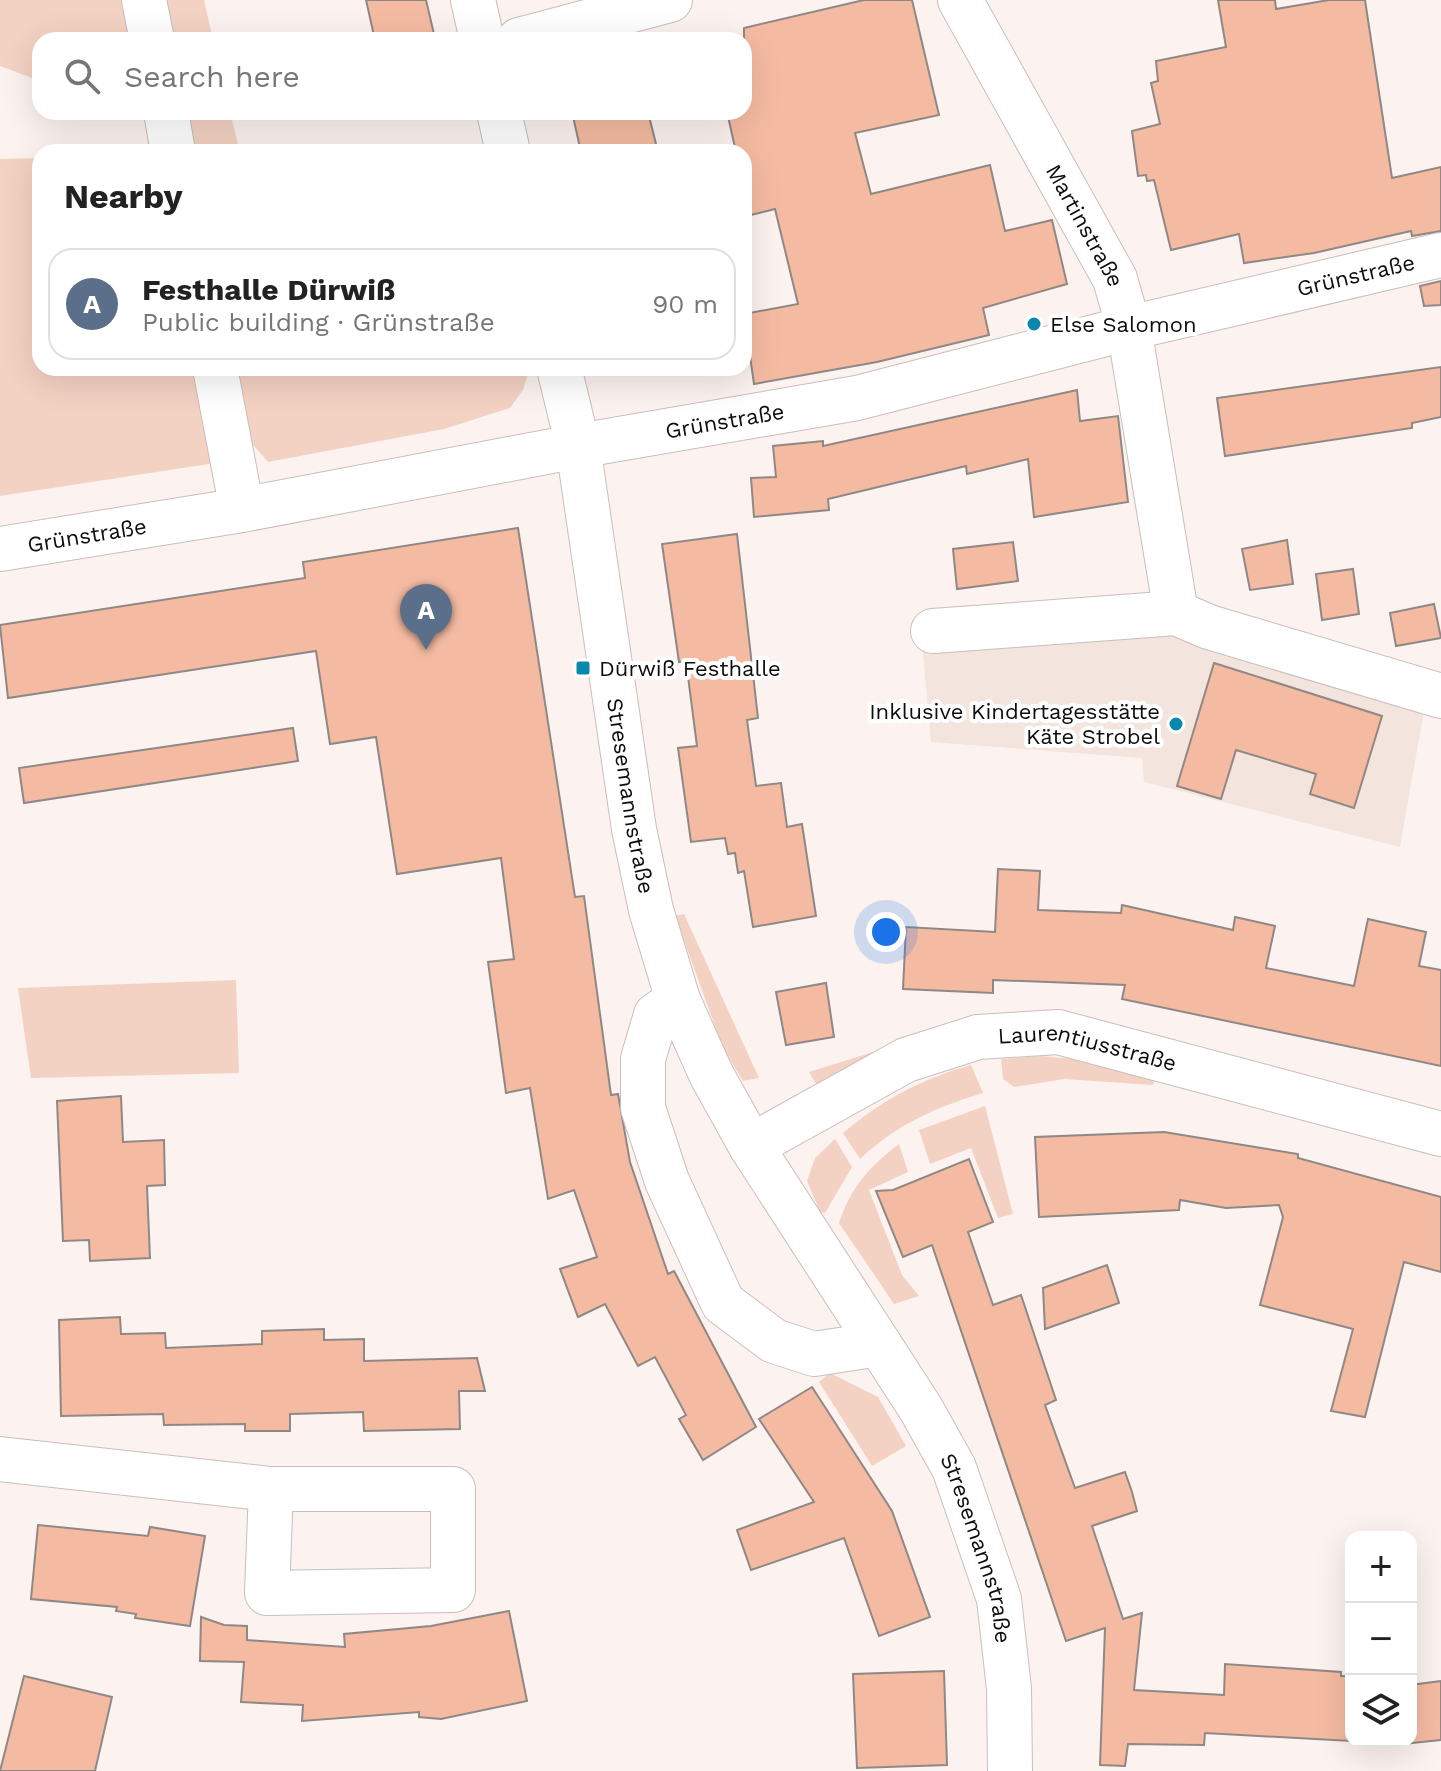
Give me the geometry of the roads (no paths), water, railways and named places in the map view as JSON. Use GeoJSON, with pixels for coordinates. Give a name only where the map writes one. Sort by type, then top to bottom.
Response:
{"type":"FeatureCollection","features":[{"type":"Feature","properties":{"kind":"street"},"geometry":{"type":"LineString","coordinates":[[144,0],[150,32]]}},
{"type":"Feature","properties":{"kind":"street"},"geometry":{"type":"LineString","coordinates":[[473,0],[480,32]]}},
{"type":"Feature","properties":{"kind":"street"},"geometry":{"type":"LineString","coordinates":[[549,32],[670,0]]}},
{"type":"Feature","properties":{"kind":"street","name":"Martinstraße"},"geometry":{"type":"LineString","coordinates":[[960,0],[1115,279],[1129,328],[1176,613]]}},
{"type":"Feature","properties":{"kind":"street"},"geometry":{"type":"LineString","coordinates":[[167,120],[172,144]]}},
{"type":"Feature","properties":{"kind":"street"},"geometry":{"type":"LineString","coordinates":[[501,120],[506,144]]}},
{"type":"Feature","properties":{"kind":"street","name":"Grünstraße"},"geometry":{"type":"LineString","coordinates":[[0,549],[242,510],[578,446],[857,398],[1129,328],[1441,255]]}},
{"type":"Feature","properties":{"kind":"street"},"geometry":{"type":"LineString","coordinates":[[217,376],[242,510]]}},
{"type":"Feature","properties":{"kind":"street","name":"Stresemannstraße"},"geometry":{"type":"LineString","coordinates":[[561,376],[578,446],[634,829],[651,910],[678,1000],[711,1074],[751,1146],[879,1344],[954,1468],[999,1599],[1009,1689],[1010,1771]]}},
{"type":"Feature","properties":{"kind":"street"},"geometry":{"type":"LineString","coordinates":[[933,631],[1176,613],[1209,627],[1441,696]]}},
{"type":"Feature","properties":{"kind":"street"},"geometry":{"type":"LineString","coordinates":[[678,1000],[656,1015],[643,1059],[643,1108],[667,1181],[723,1303],[774,1341],[814,1354],[879,1344]]}},
{"type":"Feature","properties":{"kind":"street","name":"Laurentiusstraße"},"geometry":{"type":"LineString","coordinates":[[751,1146],[906,1060],[978,1037],[1058,1032],[1441,1134]]}},
{"type":"Feature","properties":{"kind":"street"},"geometry":{"type":"LineString","coordinates":[[0,1459],[271,1489],[453,1489],[453,1590],[267,1593],[271,1489]]}},
{"type":"Feature","properties":{"kind":"place","name":"Else Salomon"},"geometry":{"type":"Point","coordinates":[1034,324]}},
{"type":"Feature","properties":{"kind":"place","name":"Festhalle Dürwiß"},"geometry":{"type":"Point","coordinates":[426,650]}},
{"type":"Feature","properties":{"kind":"place","name":"Dürwiß Festhalle"},"geometry":{"type":"Point","coordinates":[583,668]}},
{"type":"Feature","properties":{"kind":"place","name":"Inklusive Kindertagesstätte Käte Strobel"},"geometry":{"type":"Point","coordinates":[1176,724]}}]}
